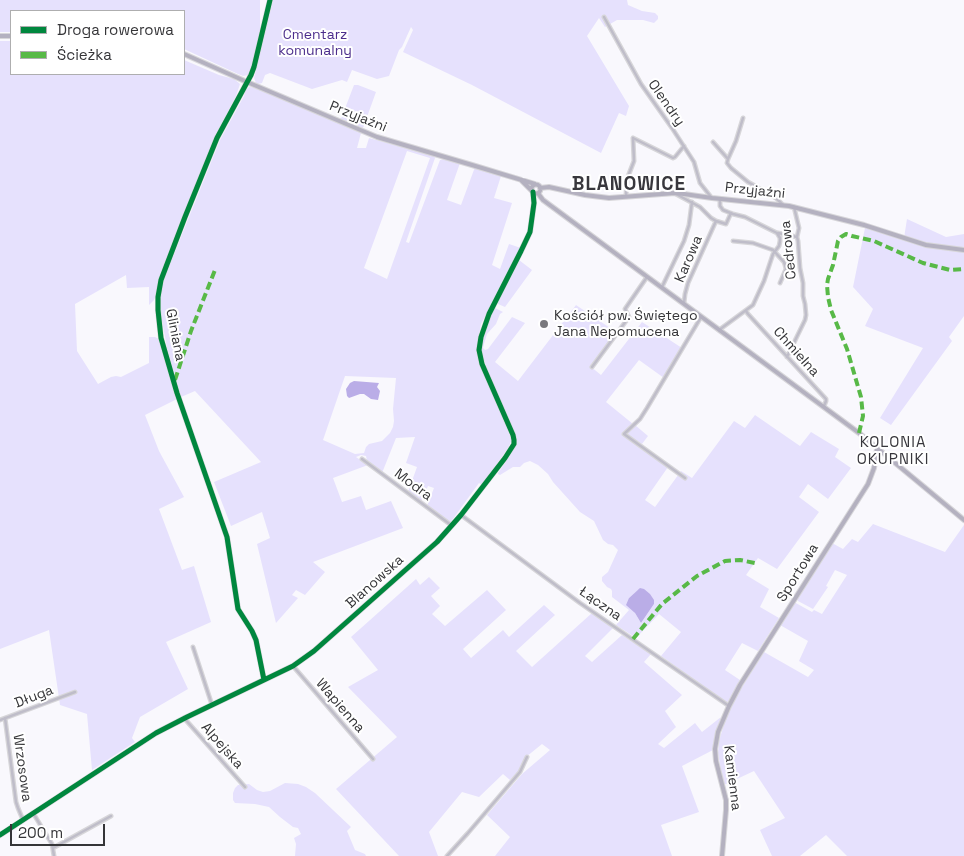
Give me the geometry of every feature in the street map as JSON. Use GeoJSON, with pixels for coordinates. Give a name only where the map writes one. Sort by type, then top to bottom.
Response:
{"type":"FeatureCollection","features":[{"type":"Feature","properties":{"kind":"street","name":"Gliniana"},"geometry":{"type":"LineString","coordinates":[[264,680],[256,640],[238,609],[226,537],[177,393],[161,338],[158,297],[161,280],[218,138],[251,75],[257,58],[270,0]]}},
{"type":"Feature","properties":{"kind":"street","name":"Olendry"},"geometry":{"type":"LineString","coordinates":[[604,17],[640,84],[684,146],[694,162],[700,184],[712,198]]}},
{"type":"Feature","properties":{"kind":"street","name":"Przyjaźni"},"geometry":{"type":"LineString","coordinates":[[185,54],[377,137],[535,184]]}},
{"type":"Feature","properties":{"kind":"street"},"geometry":{"type":"LineString","coordinates":[[743,118],[727,163],[748,182],[776,198],[783,205]]}},
{"type":"Feature","properties":{"kind":"street"},"geometry":{"type":"LineString","coordinates":[[626,198],[627,179],[634,161],[633,138],[673,158],[684,146]]}},
{"type":"Feature","properties":{"kind":"street"},"geometry":{"type":"LineString","coordinates":[[713,142],[728,159]]}},
{"type":"Feature","properties":{"kind":"street","name":"Przyjaźni"},"geometry":{"type":"LineString","coordinates":[[520,180],[532,192]]}},
{"type":"Feature","properties":{"kind":"street"},"geometry":{"type":"LineString","coordinates":[[540,188],[535,184],[532,186],[532,192],[539,195],[684,305],[859,433],[964,520]]}},
{"type":"Feature","properties":{"kind":"street","name":"Przyjaźni"},"geometry":{"type":"LineString","coordinates":[[540,188],[549,187],[597,197],[626,198],[675,193],[783,205],[864,225],[926,245],[964,250]]}},
{"type":"Feature","properties":{"kind":"street","name":"Blanowska"},"geometry":{"type":"LineString","coordinates":[[0,835],[149,737],[184,718],[293,666],[316,650],[452,526],[514,444],[512,431],[482,364],[479,350],[481,337],[489,314],[528,238],[534,204],[539,195],[540,188]]}},
{"type":"Feature","properties":{"kind":"street","name":"Blanowska"},"geometry":{"type":"LineString","coordinates":[[532,192],[534,204]]}},
{"type":"Feature","properties":{"kind":"street"},"geometry":{"type":"LineString","coordinates":[[675,193],[700,207],[716,221],[726,224],[731,214]]}},
{"type":"Feature","properties":{"kind":"street"},"geometry":{"type":"LineString","coordinates":[[720,199],[721,208],[731,214],[745,217],[777,233],[797,237]]}},
{"type":"Feature","properties":{"kind":"street"},"geometry":{"type":"LineString","coordinates":[[662,288],[684,241],[689,225],[692,202]]}},
{"type":"Feature","properties":{"kind":"street","name":"Cedrowa"},"geometry":{"type":"LineString","coordinates":[[787,357],[805,318],[797,237],[799,228],[794,207]]}},
{"type":"Feature","properties":{"kind":"street","name":"Karowa"},"geometry":{"type":"LineString","coordinates":[[684,305],[688,283],[716,221]]}},
{"type":"Feature","properties":{"kind":"street"},"geometry":{"type":"LineString","coordinates":[[719,330],[753,305],[764,281],[772,256],[780,244],[780,238],[777,233]]}},
{"type":"Feature","properties":{"kind":"street"},"geometry":{"type":"LineString","coordinates":[[733,241],[753,243],[770,248],[775,252],[784,262],[786,268],[780,283]]}},
{"type":"Feature","properties":{"kind":"street"},"geometry":{"type":"LineString","coordinates":[[592,367],[629,316],[625,308],[647,277]]}},
{"type":"Feature","properties":{"kind":"street","name":"Chmielna"},"geometry":{"type":"LineString","coordinates":[[746,310],[826,399],[826,404],[823,408]]}},
{"type":"Feature","properties":{"kind":"street"},"geometry":{"type":"LineString","coordinates":[[685,478],[624,434],[640,419],[648,408],[701,317]]}},
{"type":"Feature","properties":{"kind":"street","name":"Sportowa"},"geometry":{"type":"LineString","coordinates":[[729,706],[740,685],[868,484],[874,468],[877,449]]}},
{"type":"Feature","properties":{"kind":"street","name":"Modra"},"geometry":{"type":"LineString","coordinates":[[362,459],[452,526]]}},
{"type":"Feature","properties":{"kind":"street","name":"Łączna"},"geometry":{"type":"LineString","coordinates":[[461,515],[573,598],[729,706]]}},
{"type":"Feature","properties":{"kind":"street"},"geometry":{"type":"LineString","coordinates":[[193,646],[212,705]]}},
{"type":"Feature","properties":{"kind":"street","name":"Wapienna"},"geometry":{"type":"LineString","coordinates":[[293,666],[373,759]]}},
{"type":"Feature","properties":{"kind":"street","name":"Długa"},"geometry":{"type":"LineString","coordinates":[[0,720],[75,692]]}},
{"type":"Feature","properties":{"kind":"street","name":"Kamienna"},"geometry":{"type":"LineString","coordinates":[[722,856],[726,800],[716,761],[715,749],[718,732],[729,706]]}},
{"type":"Feature","properties":{"kind":"street","name":"Wrzosowa"},"geometry":{"type":"LineString","coordinates":[[5,718],[18,808],[23,820]]}},
{"type":"Feature","properties":{"kind":"street","name":"Alpejska"},"geometry":{"type":"LineString","coordinates":[[184,718],[246,787]]}},
{"type":"Feature","properties":{"kind":"street"},"geometry":{"type":"LineString","coordinates":[[447,856],[520,772],[528,758]]}},
{"type":"Feature","properties":{"kind":"street"},"geometry":{"type":"LineString","coordinates":[[33,813],[52,844],[54,856]]}},
{"type":"Feature","properties":{"kind":"street"},"geometry":{"type":"LineString","coordinates":[[53,848],[111,816]]}},
{"type":"Feature","properties":{"kind":"green space"},"geometry":{"type":"Polygon","coordinates":[[[0,0],[260,0],[260,31],[255,59],[250,74],[243,76],[185,49],[185,10],[10,10],[10,32],[0,32],[0,0]]]}},
{"type":"Feature","properties":{"kind":"green space","name":"Cmentarz komunalny"},"geometry":{"type":"Polygon","coordinates":[[[273,0],[627,0],[628,5],[642,11],[655,13],[658,19],[654,23],[643,20],[617,20],[605,27],[599,18],[587,36],[629,106],[626,116],[619,113],[601,153],[472,85],[403,52],[413,30],[411,27],[399,50],[389,76],[377,79],[352,70],[347,82],[342,80],[312,89],[270,73],[265,75],[262,83],[258,84],[254,78],[273,0]]]}},
{"type":"Feature","properties":{"kind":"green space"},"geometry":{"type":"Polygon","coordinates":[[[0,41],[10,41],[10,75],[185,75],[185,60],[219,75],[234,79],[240,84],[236,96],[216,134],[174,240],[154,300],[149,305],[149,287],[127,288],[126,275],[75,304],[77,351],[98,384],[111,377],[121,377],[149,363],[149,337],[159,339],[177,399],[145,415],[159,451],[184,497],[159,509],[182,570],[194,566],[211,622],[166,642],[188,689],[140,717],[132,738],[135,742],[92,770],[87,714],[60,705],[49,630],[0,649],[0,41]]]}},
{"type":"Feature","properties":{"kind":"green space"},"geometry":{"type":"Polygon","coordinates":[[[354,85],[376,92],[363,128],[341,119],[354,85]]]}},
{"type":"Feature","properties":{"kind":"green space"},"geometry":{"type":"Polygon","coordinates":[[[251,87],[268,93],[361,133],[357,148],[366,148],[369,138],[434,156],[435,158],[406,242],[409,243],[440,160],[444,159],[460,163],[447,200],[461,205],[475,167],[501,176],[494,198],[512,203],[492,265],[500,269],[509,244],[521,248],[481,324],[477,346],[480,363],[511,438],[508,448],[482,485],[479,483],[450,523],[427,506],[434,488],[428,486],[421,502],[408,492],[417,467],[406,463],[415,437],[396,438],[382,473],[367,461],[366,456],[356,457],[368,465],[333,478],[342,502],[361,496],[366,510],[391,501],[403,528],[313,562],[325,572],[305,595],[296,590],[292,595],[298,598],[276,623],[257,544],[270,538],[262,512],[231,526],[214,482],[261,462],[195,391],[181,397],[167,348],[161,315],[161,296],[164,279],[220,140],[245,91],[251,87]],[[407,151],[364,268],[387,279],[430,158],[407,151]],[[345,376],[323,440],[355,454],[364,453],[369,444],[382,441],[393,427],[396,378],[345,376]]]}},
{"type":"Feature","properties":{"kind":"green space"},"geometry":{"type":"Polygon","coordinates":[[[907,219],[946,237],[964,234],[964,316],[949,337],[952,341],[891,425],[880,418],[923,348],[865,326],[873,309],[853,287],[865,228],[904,238],[907,219]]]}},
{"type":"Feature","properties":{"kind":"green space"},"geometry":{"type":"Polygon","coordinates":[[[519,260],[532,270],[505,307],[498,304],[498,301],[519,260]]]}},
{"type":"Feature","properties":{"kind":"green space"},"geometry":{"type":"Polygon","coordinates":[[[576,305],[616,332],[590,366],[601,375],[642,322],[682,348],[664,378],[639,360],[606,402],[633,424],[621,434],[668,467],[645,500],[655,507],[681,471],[692,478],[734,421],[745,428],[755,415],[800,446],[811,432],[839,449],[835,457],[851,468],[828,499],[808,484],[799,497],[819,512],[777,569],[758,558],[746,575],[769,589],[760,607],[779,618],[758,651],[742,643],[725,670],[740,680],[727,703],[661,656],[681,632],[659,614],[636,638],[616,625],[629,610],[612,597],[611,589],[602,581],[602,577],[608,572],[618,550],[603,540],[594,521],[580,512],[548,474],[530,461],[520,467],[513,467],[500,475],[498,474],[511,454],[516,437],[492,384],[481,350],[483,335],[492,311],[495,308],[503,312],[487,334],[483,348],[485,350],[488,349],[512,317],[525,323],[495,362],[518,381],[576,305]],[[638,590],[629,598],[641,623],[654,604],[638,590]]]}},
{"type":"Feature","properties":{"kind":"green space"},"geometry":{"type":"Polygon","coordinates":[[[635,425],[648,436],[642,444],[628,435],[628,432],[635,425]]]}},
{"type":"Feature","properties":{"kind":"green space"},"geometry":{"type":"Polygon","coordinates":[[[873,524],[945,552],[964,525],[964,856],[847,856],[826,835],[800,856],[772,856],[760,830],[785,818],[754,771],[724,785],[718,753],[719,741],[725,721],[737,695],[764,652],[808,677],[814,670],[799,661],[808,641],[780,625],[794,602],[812,612],[814,610],[822,614],[847,575],[835,570],[826,586],[828,587],[813,609],[797,599],[832,543],[843,549],[852,539],[858,542],[873,524]]]}},
{"type":"Feature","properties":{"kind":"green space"},"geometry":{"type":"Polygon","coordinates":[[[429,577],[440,588],[431,596],[440,606],[432,614],[445,626],[487,590],[506,610],[463,649],[471,658],[503,630],[509,637],[544,605],[555,615],[516,651],[532,667],[592,613],[613,628],[585,656],[592,662],[622,635],[651,654],[644,662],[682,695],[665,711],[676,727],[658,744],[664,748],[695,723],[702,732],[721,717],[715,734],[713,750],[682,766],[699,812],[661,825],[672,856],[495,856],[510,837],[487,815],[522,774],[550,750],[542,744],[526,757],[519,771],[510,780],[503,774],[479,797],[462,792],[429,832],[438,856],[399,856],[336,789],[397,737],[348,687],[378,670],[351,637],[416,579],[420,585],[429,577]]]}},
{"type":"Feature","properties":{"kind":"green space"},"geometry":{"type":"Polygon","coordinates":[[[285,783],[298,784],[315,793],[351,827],[347,831],[355,850],[366,856],[295,856],[296,844],[294,838],[301,834],[298,828],[293,827],[269,807],[235,803],[233,800],[233,793],[238,785],[249,784],[263,792],[270,791],[285,783]]]}},
{"type":"Feature","properties":{"kind":"shaded area"},"geometry":{"type":"Polygon","coordinates":[[[354,381],[379,383],[377,387],[380,391],[378,400],[371,399],[364,394],[349,398],[346,389],[354,381]]]}},
{"type":"Feature","properties":{"kind":"shaded area"},"geometry":{"type":"Polygon","coordinates":[[[640,588],[650,594],[654,600],[654,604],[641,623],[635,613],[626,605],[629,598],[640,588]]]}},
{"type":"Feature","properties":{"kind":"marked path"},"geometry":{"type":"LineString","coordinates":[[859,433],[863,416],[861,397],[847,349],[831,310],[828,297],[828,279],[838,241],[846,234],[874,241],[923,263],[950,270],[964,269]]}},
{"type":"Feature","properties":{"kind":"marked path"},"geometry":{"type":"LineString","coordinates":[[175,380],[191,331],[215,270]]}},
{"type":"Feature","properties":{"kind":"marked path"},"geometry":{"type":"LineString","coordinates":[[633,639],[662,604],[697,576],[725,561],[740,560],[755,563]]}},
{"type":"Feature","properties":{"kind":"cycle path"},"geometry":{"type":"LineString","coordinates":[[264,680],[256,640],[238,609],[227,537],[177,393],[161,338],[158,297],[161,280],[217,138],[251,75],[270,0]]}},
{"type":"Feature","properties":{"kind":"cycle path"},"geometry":{"type":"LineString","coordinates":[[0,835],[156,733],[293,666],[314,651],[437,542],[461,515],[514,444],[513,435],[482,364],[479,350],[481,337],[489,314],[530,232],[534,203],[533,192]]}},
{"type":"Feature","properties":{"kind":"place","name":"Kościół pw. Świętego Jana Nepomucena"},"geometry":{"type":"Point","coordinates":[544,324]}},
{"type":"Feature","properties":{"kind":"district","name":"BLANOWICE"},"geometry":{"type":"Point","coordinates":[629,185]}},
{"type":"Feature","properties":{"kind":"district","name":"KOLONIA OKUPNIKI"},"geometry":{"type":"Point","coordinates":[893,452]}}]}
